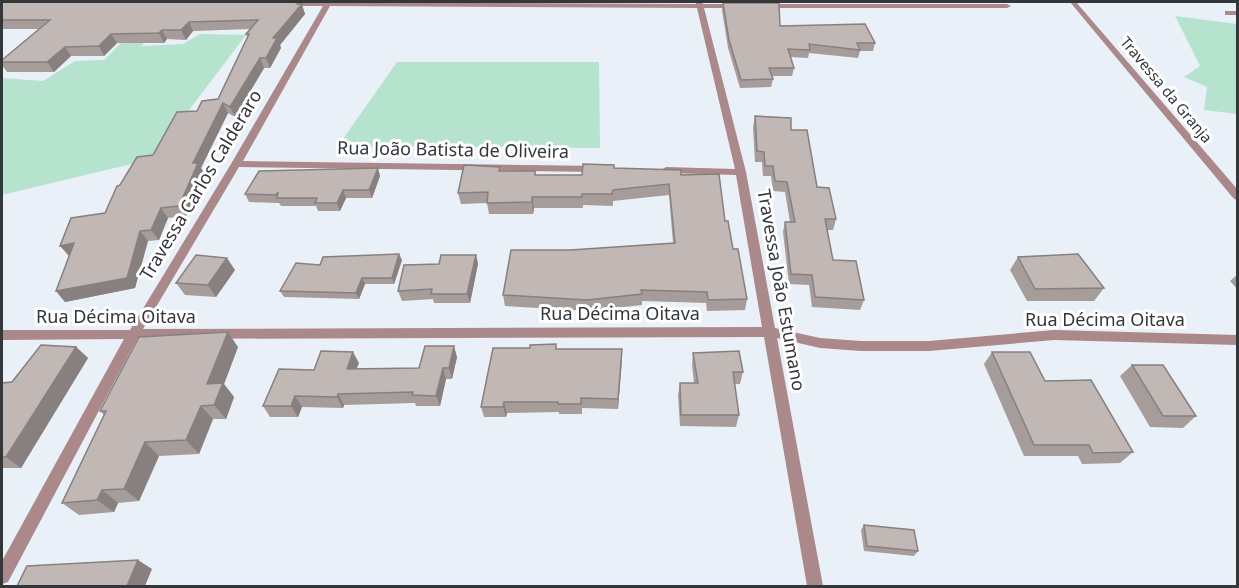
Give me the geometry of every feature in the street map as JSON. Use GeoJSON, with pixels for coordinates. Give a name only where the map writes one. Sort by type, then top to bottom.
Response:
{"type":"FeatureCollection","features":[{"type":"Feature","properties":{"kind":"street","name":"Travessa da Granja"},"geometry":{"type":"LineString","coordinates":[[1073,2],[1238,197]]}},
{"type":"Feature","properties":{"kind":"street","name":"Travessa Carlos Calderaro"},"geometry":{"type":"LineString","coordinates":[[2,576],[133,334],[236,164],[328,3]]}},
{"type":"Feature","properties":{"kind":"street"},"geometry":{"type":"LineString","coordinates":[[280,4],[748,6]]}},
{"type":"Feature","properties":{"kind":"street","name":"Travessa João Estumano"},"geometry":{"type":"LineString","coordinates":[[700,4],[741,172],[815,586]]}},
{"type":"Feature","properties":{"kind":"street"},"geometry":{"type":"LineString","coordinates":[[760,6],[1007,6]]}},
{"type":"Feature","properties":{"kind":"street"},"geometry":{"type":"LineString","coordinates":[[1228,13],[1238,13]]}},
{"type":"Feature","properties":{"kind":"street","name":"Rua João Batista de Oliveira"},"geometry":{"type":"LineString","coordinates":[[236,164],[611,169]]}},
{"type":"Feature","properties":{"kind":"street"},"geometry":{"type":"LineString","coordinates":[[658,170],[741,172]]}},
{"type":"Feature","properties":{"kind":"street","name":"Rua Décima Oitava"},"geometry":{"type":"LineString","coordinates":[[2,335],[771,332],[820,343],[861,346],[929,346],[1054,335],[1238,340]]}},
{"type":"Feature","properties":{"kind":"green space"},"geometry":{"type":"Polygon","coordinates":[[[1175,16],[1237,24],[1237,114],[1204,110],[1207,87],[1184,77],[1200,66],[1175,16]]]}},
{"type":"Feature","properties":{"kind":"green space"},"geometry":{"type":"Polygon","coordinates":[[[200,34],[246,35],[152,159],[2,195],[2,78],[43,81],[75,61],[104,60],[129,35],[147,35],[142,46],[183,44],[200,34]]]}},
{"type":"Feature","properties":{"kind":"green space"},"geometry":{"type":"Polygon","coordinates":[[[397,62],[599,62],[600,148],[338,146],[397,62]]]}},
{"type":"Feature","properties":{"kind":"building"},"geometry":{"type":"Polygon","coordinates":[[[2,2],[299,2],[297,4],[302,4],[273,38],[277,38],[266,58],[260,58],[230,107],[223,103],[193,163],[198,163],[179,206],[161,208],[151,230],[140,231],[127,278],[56,291],[74,243],[60,246],[71,218],[105,213],[117,186],[120,185],[137,157],[153,155],[177,112],[197,111],[202,101],[218,99],[249,34],[246,34],[258,20],[189,22],[181,30],[111,34],[99,46],[65,47],[47,62],[2,62],[50,20],[2,20],[2,2]]]}},
{"type":"Feature","properties":{"kind":"building"},"geometry":{"type":"Polygon","coordinates":[[[723,3],[779,3],[780,26],[865,24],[875,43],[857,43],[860,50],[809,44],[810,50],[788,49],[794,68],[769,68],[773,79],[741,80],[729,40],[723,3]]]}},
{"type":"Feature","properties":{"kind":"building"},"geometry":{"type":"Polygon","coordinates":[[[755,116],[791,118],[791,130],[807,130],[817,187],[829,188],[836,219],[825,219],[833,260],[856,261],[864,300],[815,297],[812,275],[791,274],[785,222],[795,222],[787,182],[775,181],[773,166],[765,166],[764,152],[757,151],[755,116]]]}},
{"type":"Feature","properties":{"kind":"building"},"geometry":{"type":"Polygon","coordinates":[[[583,164],[614,165],[614,168],[681,170],[681,175],[719,174],[725,221],[728,221],[733,249],[738,249],[747,299],[708,300],[707,292],[641,290],[642,294],[587,300],[503,295],[511,250],[570,250],[675,243],[669,184],[613,190],[612,194],[582,194],[582,197],[532,197],[532,202],[487,203],[488,192],[458,193],[464,165],[500,167],[499,171],[535,171],[535,175],[582,175],[583,164]]]}},
{"type":"Feature","properties":{"kind":"building"},"geometry":{"type":"Polygon","coordinates":[[[378,168],[369,190],[343,190],[337,203],[315,203],[317,198],[277,198],[278,192],[276,195],[245,194],[259,171],[378,168]]]}},
{"type":"Feature","properties":{"kind":"building"},"geometry":{"type":"Polygon","coordinates":[[[399,254],[392,278],[362,278],[356,293],[280,291],[296,263],[320,265],[323,257],[399,254]]]}},
{"type":"Feature","properties":{"kind":"building"},"geometry":{"type":"Polygon","coordinates":[[[1078,254],[1104,288],[1035,289],[1018,257],[1078,254]]]}},
{"type":"Feature","properties":{"kind":"building"},"geometry":{"type":"Polygon","coordinates":[[[196,255],[227,258],[208,285],[176,283],[196,255]]]}},
{"type":"Feature","properties":{"kind":"building"},"geometry":{"type":"Polygon","coordinates":[[[441,255],[476,255],[467,294],[431,294],[432,289],[398,291],[404,265],[439,264],[441,255]]]}},
{"type":"Feature","properties":{"kind":"building"},"geometry":{"type":"Polygon","coordinates":[[[228,332],[207,384],[223,383],[214,405],[201,406],[186,440],[145,442],[124,489],[102,490],[97,500],[62,503],[106,411],[100,411],[139,337],[228,332]]]}},
{"type":"Feature","properties":{"kind":"building"},"geometry":{"type":"Polygon","coordinates":[[[556,344],[556,349],[622,349],[618,399],[581,398],[581,404],[504,402],[503,407],[481,407],[493,348],[530,348],[530,345],[556,344]]]}},
{"type":"Feature","properties":{"kind":"building"},"geometry":{"type":"Polygon","coordinates":[[[41,345],[76,347],[6,457],[2,457],[2,383],[12,382],[41,345]]]}},
{"type":"Feature","properties":{"kind":"building"},"geometry":{"type":"Polygon","coordinates":[[[425,346],[454,346],[449,368],[443,368],[436,396],[412,395],[413,392],[338,394],[337,397],[295,396],[291,406],[263,406],[279,369],[314,370],[321,351],[353,352],[347,369],[419,368],[425,346]]]}},
{"type":"Feature","properties":{"kind":"building"},"geometry":{"type":"Polygon","coordinates":[[[739,351],[743,372],[733,372],[739,415],[681,415],[680,383],[698,383],[693,353],[739,351]]]}},
{"type":"Feature","properties":{"kind":"building"},"geometry":{"type":"Polygon","coordinates":[[[992,352],[1030,352],[1045,381],[1091,380],[1133,452],[1093,453],[1089,445],[1034,445],[992,352]]]}},
{"type":"Feature","properties":{"kind":"building"},"geometry":{"type":"Polygon","coordinates":[[[1132,365],[1163,365],[1196,416],[1163,416],[1132,365]]]}},
{"type":"Feature","properties":{"kind":"building"},"geometry":{"type":"Polygon","coordinates":[[[864,525],[914,530],[918,551],[867,546],[864,525]]]}},
{"type":"Feature","properties":{"kind":"building"},"geometry":{"type":"Polygon","coordinates":[[[138,560],[127,586],[17,586],[27,566],[138,560]]]}}]}
